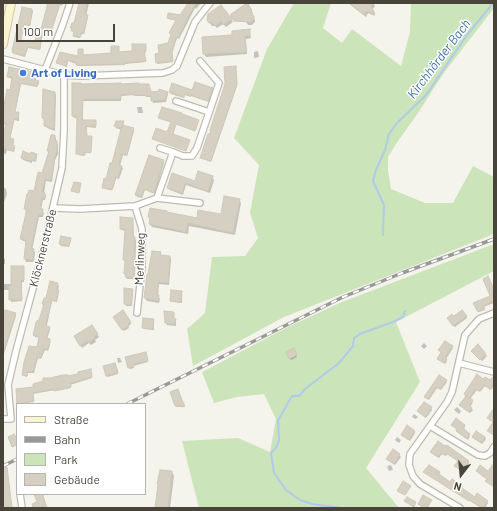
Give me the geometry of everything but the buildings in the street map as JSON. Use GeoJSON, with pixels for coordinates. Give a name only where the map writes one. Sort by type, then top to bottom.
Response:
{"type":"FeatureCollection","features":[{"type":"Feature","properties":{"kind":"main road"},"geometry":{"type":"LineString","coordinates":[[3,44],[10,3]]}},
{"type":"Feature","properties":{"kind":"street"},"geometry":{"type":"LineString","coordinates":[[45,70],[70,3]]}},
{"type":"Feature","properties":{"kind":"street"},"geometry":{"type":"LineString","coordinates":[[3,59],[64,75],[96,76],[163,73],[172,70],[177,66],[195,22],[210,3]]}},
{"type":"Feature","properties":{"kind":"street"},"geometry":{"type":"LineString","coordinates":[[160,148],[183,156],[192,156],[197,148],[219,83],[200,61]]}},
{"type":"Feature","properties":{"kind":"street","name":"Klöcknerstraße"},"geometry":{"type":"LineString","coordinates":[[3,419],[11,419],[8,385],[42,255],[62,168],[64,75]]}},
{"type":"Feature","properties":{"kind":"street"},"geometry":{"type":"LineString","coordinates":[[176,101],[209,112]]}},
{"type":"Feature","properties":{"kind":"street"},"geometry":{"type":"LineString","coordinates":[[157,198],[173,152]]}},
{"type":"Feature","properties":{"kind":"street"},"geometry":{"type":"LineString","coordinates":[[53,208],[80,209],[135,206],[157,198],[200,203]]}},
{"type":"Feature","properties":{"kind":"street","name":"Merlinweg"},"geometry":{"type":"LineString","coordinates":[[135,206],[142,229],[142,266],[137,313]]}},
{"type":"Feature","properties":{"kind":"street"},"geometry":{"type":"LineString","coordinates":[[460,508],[420,484],[413,476],[409,465],[410,454],[447,402],[452,392],[465,335],[479,319],[494,312]]}},
{"type":"Feature","properties":{"kind":"street"},"geometry":{"type":"LineString","coordinates":[[459,363],[494,372]]}},
{"type":"Feature","properties":{"kind":"street"},"geometry":{"type":"LineString","coordinates":[[430,426],[478,455],[485,456],[490,453],[494,447]]}},
{"type":"Feature","properties":{"kind":"street"},"geometry":{"type":"LineString","coordinates":[[20,495],[22,508]]}},
{"type":"Feature","properties":{"kind":"green space"},"geometry":{"type":"Polygon","coordinates":[[[294,3],[331,3],[323,28],[342,43],[352,29],[401,66],[410,32],[411,3],[494,3],[494,8],[443,74],[398,141],[388,157],[388,170],[391,189],[425,203],[453,203],[473,166],[494,177],[494,234],[284,317],[193,366],[187,329],[205,313],[212,257],[245,256],[258,238],[250,213],[259,165],[234,138],[267,49],[294,3]]]}},
{"type":"Feature","properties":{"kind":"green space"},"geometry":{"type":"Polygon","coordinates":[[[494,244],[494,271],[396,322],[420,382],[366,468],[399,508],[199,508],[182,441],[238,438],[270,452],[276,419],[264,394],[237,397],[214,403],[202,372],[290,326],[342,302],[494,244]]]}},
{"type":"Feature","properties":{"kind":"waterway","name":"Kirchhörder Bach"},"geometry":{"type":"LineString","coordinates":[[383,235],[384,205],[373,181],[385,150],[389,134],[397,123],[426,95],[467,35],[493,3]]}},
{"type":"Feature","properties":{"kind":"waterway","name":"Kirchhörder Bach"},"geometry":{"type":"LineString","coordinates":[[342,508],[312,504],[300,500],[286,490],[274,473],[271,453],[276,448],[279,440],[278,421],[292,396],[299,396],[305,389],[339,363],[353,346],[354,338],[360,334],[403,317],[405,311]]}},
{"type":"Feature","properties":{"kind":"railway"},"geometry":{"type":"LineString","coordinates":[[129,403],[343,297],[402,273],[494,239]]}},
{"type":"Feature","properties":{"kind":"railway"},"geometry":{"type":"LineString","coordinates":[[3,466],[16,460]]}},
{"type":"Feature","properties":{"kind":"place","name":"Art of Living"},"geometry":{"type":"Point","coordinates":[23,73]}}]}
